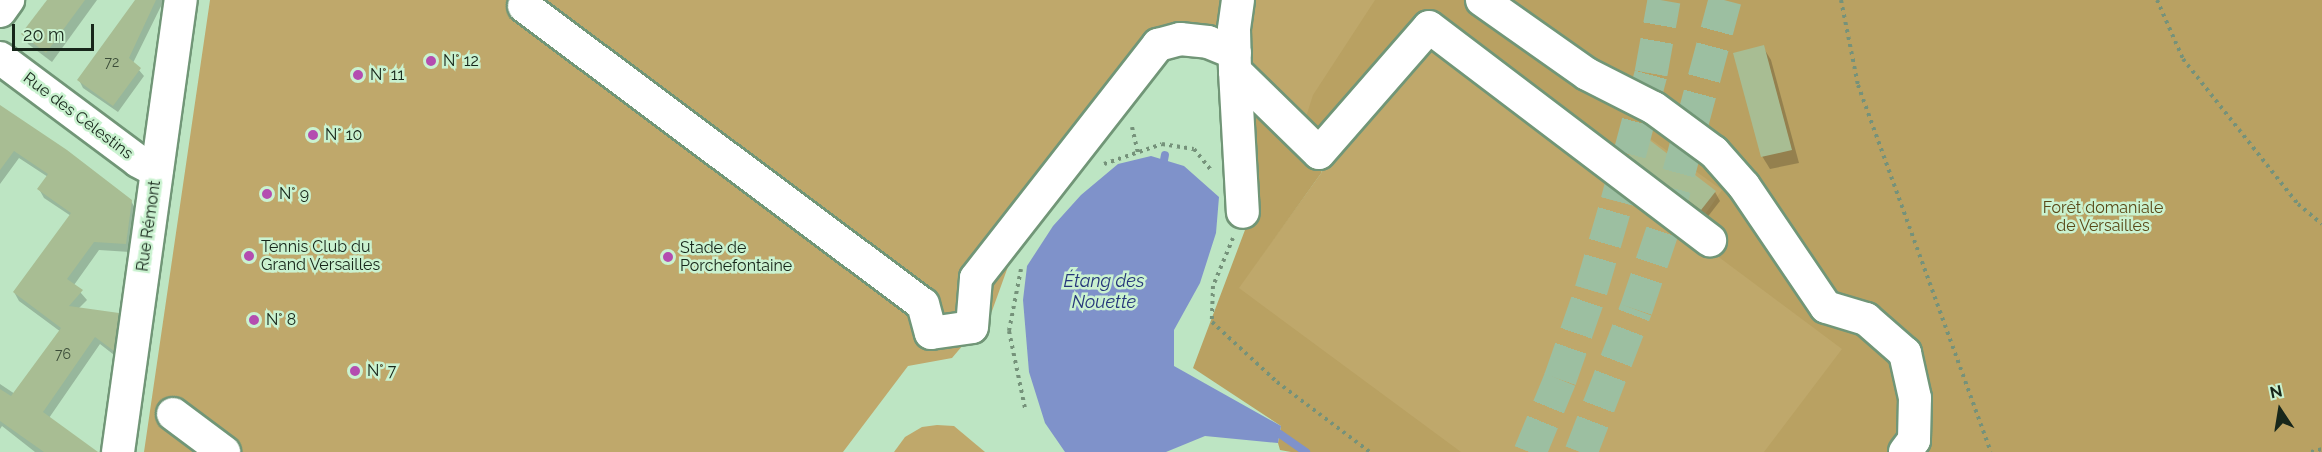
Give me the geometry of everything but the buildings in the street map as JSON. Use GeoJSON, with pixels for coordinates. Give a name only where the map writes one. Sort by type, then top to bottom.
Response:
{"type":"FeatureCollection","features":[{"type":"Feature","properties":{"kind":"street"},"geometry":{"type":"LineString","coordinates":[[0,11],[8,0]]}},
{"type":"Feature","properties":{"kind":"street","name":"Rue Rémont"},"geometry":{"type":"LineString","coordinates":[[118,452],[181,0]]}},
{"type":"Feature","properties":{"kind":"street"},"geometry":{"type":"LineString","coordinates":[[1238,0],[1235,62],[1244,212]]}},
{"type":"Feature","properties":{"kind":"street"},"geometry":{"type":"LineString","coordinates":[[1482,0],[1587,74],[1654,108],[1714,152],[1744,186],[1826,307],[1866,319],[1905,353],[1915,398],[1914,440],[1905,452]]}},
{"type":"Feature","properties":{"kind":"street"},"geometry":{"type":"LineString","coordinates":[[524,6],[923,304],[931,333],[972,327],[976,278],[1158,45],[1180,39],[1198,41],[1235,62],[1319,153],[1429,27],[1710,240]]}},
{"type":"Feature","properties":{"kind":"street","name":"Rue des Célestins"},"geometry":{"type":"LineString","coordinates":[[0,58],[138,160],[157,171]]}},
{"type":"Feature","properties":{"kind":"street"},"geometry":{"type":"LineString","coordinates":[[173,414],[224,452]]}},
{"type":"Feature","properties":{"kind":"path"},"geometry":{"type":"LineString","coordinates":[[1841,0],[1858,85],[1991,452]]}},
{"type":"Feature","properties":{"kind":"path"},"geometry":{"type":"LineString","coordinates":[[2157,0],[2183,59],[2298,204],[2322,224]]}},
{"type":"Feature","properties":{"kind":"path"},"geometry":{"type":"LineString","coordinates":[[1098,170],[1106,162],[1162,144],[1194,149],[1213,172]]}},
{"type":"Feature","properties":{"kind":"path"},"geometry":{"type":"LineString","coordinates":[[1244,212],[1213,286],[1212,322],[1277,382],[1370,452]]}},
{"type":"Feature","properties":{"kind":"path"},"geometry":{"type":"LineString","coordinates":[[1023,259],[1009,331],[1025,408]]}},
{"type":"Feature","properties":{"kind":"path"},"geometry":{"type":"LineString","coordinates":[[2311,452],[2322,449]]}},
{"type":"Feature","properties":{"kind":"shaded area","name":"Stade de Porchefontaine"},"geometry":{"type":"Polygon","coordinates":[[[210,0],[1816,0],[1954,452],[1445,452],[1238,288],[1322,172],[1306,145],[1210,51],[1161,53],[1023,225],[992,311],[952,358],[908,366],[843,452],[144,452],[210,0]]]}},
{"type":"Feature","properties":{"kind":"shaded area"},"geometry":{"type":"Polygon","coordinates":[[[954,426],[985,452],[894,452],[905,437],[922,427],[954,426]]]}},
{"type":"Feature","properties":{"kind":"green space","name":"Forêt domaniale de Versailles"},"geometry":{"type":"Polygon","coordinates":[[[1375,0],[2322,0],[2322,452],[1764,452],[1842,349],[1712,252],[1699,223],[1722,190],[1638,130],[1631,140],[1624,136],[1609,154],[1430,23],[1322,134],[1304,123],[1313,95],[1375,0]]]}},
{"type":"Feature","properties":{"kind":"green space"},"geometry":{"type":"Polygon","coordinates":[[[1250,93],[1322,172],[1239,288],[1461,452],[1291,452],[1280,450],[1278,443],[1281,426],[1193,368],[1248,222],[1250,93]]]}},
{"type":"Feature","properties":{"kind":"water","name":"Étang des Nouette"},"geometry":{"type":"Polygon","coordinates":[[[1151,156],[1184,166],[1219,197],[1216,233],[1200,283],[1174,330],[1174,366],[1281,426],[1278,443],[1205,436],[1166,452],[1065,452],[1045,423],[1029,372],[1023,300],[1027,266],[1053,226],[1081,195],[1118,164],[1151,156]]]}},
{"type":"Feature","properties":{"kind":"waterway"},"geometry":{"type":"LineString","coordinates":[[1164,160],[1165,155]]}},
{"type":"Feature","properties":{"kind":"waterway"},"geometry":{"type":"LineString","coordinates":[[1280,434],[1306,452]]}},
{"type":"Feature","properties":{"kind":"tunnel"},"geometry":{"type":"LineString","coordinates":[[1530,452],[1560,379],[1591,290],[1651,73],[1664,0]]}},
{"type":"Feature","properties":{"kind":"tunnel"},"geometry":{"type":"LineString","coordinates":[[1581,452],[1636,309],[1666,220],[1725,0]]}},
{"type":"Feature","properties":{"kind":"place","name":"N° 12"},"geometry":{"type":"Point","coordinates":[431,61]}},
{"type":"Feature","properties":{"kind":"place","name":"N° 11"},"geometry":{"type":"Point","coordinates":[358,75]}},
{"type":"Feature","properties":{"kind":"place","name":"N° 10"},"geometry":{"type":"Point","coordinates":[313,135]}},
{"type":"Feature","properties":{"kind":"place","name":"N° 9"},"geometry":{"type":"Point","coordinates":[267,194]}},
{"type":"Feature","properties":{"kind":"place","name":"Tennis Club du Grand Versailles"},"geometry":{"type":"Point","coordinates":[249,256]}},
{"type":"Feature","properties":{"kind":"place","name":"Stade de Porchefontaine"},"geometry":{"type":"Point","coordinates":[668,257]}},
{"type":"Feature","properties":{"kind":"place","name":"N° 8"},"geometry":{"type":"Point","coordinates":[254,320]}},
{"type":"Feature","properties":{"kind":"place","name":"N° 7"},"geometry":{"type":"Point","coordinates":[355,371]}}]}
